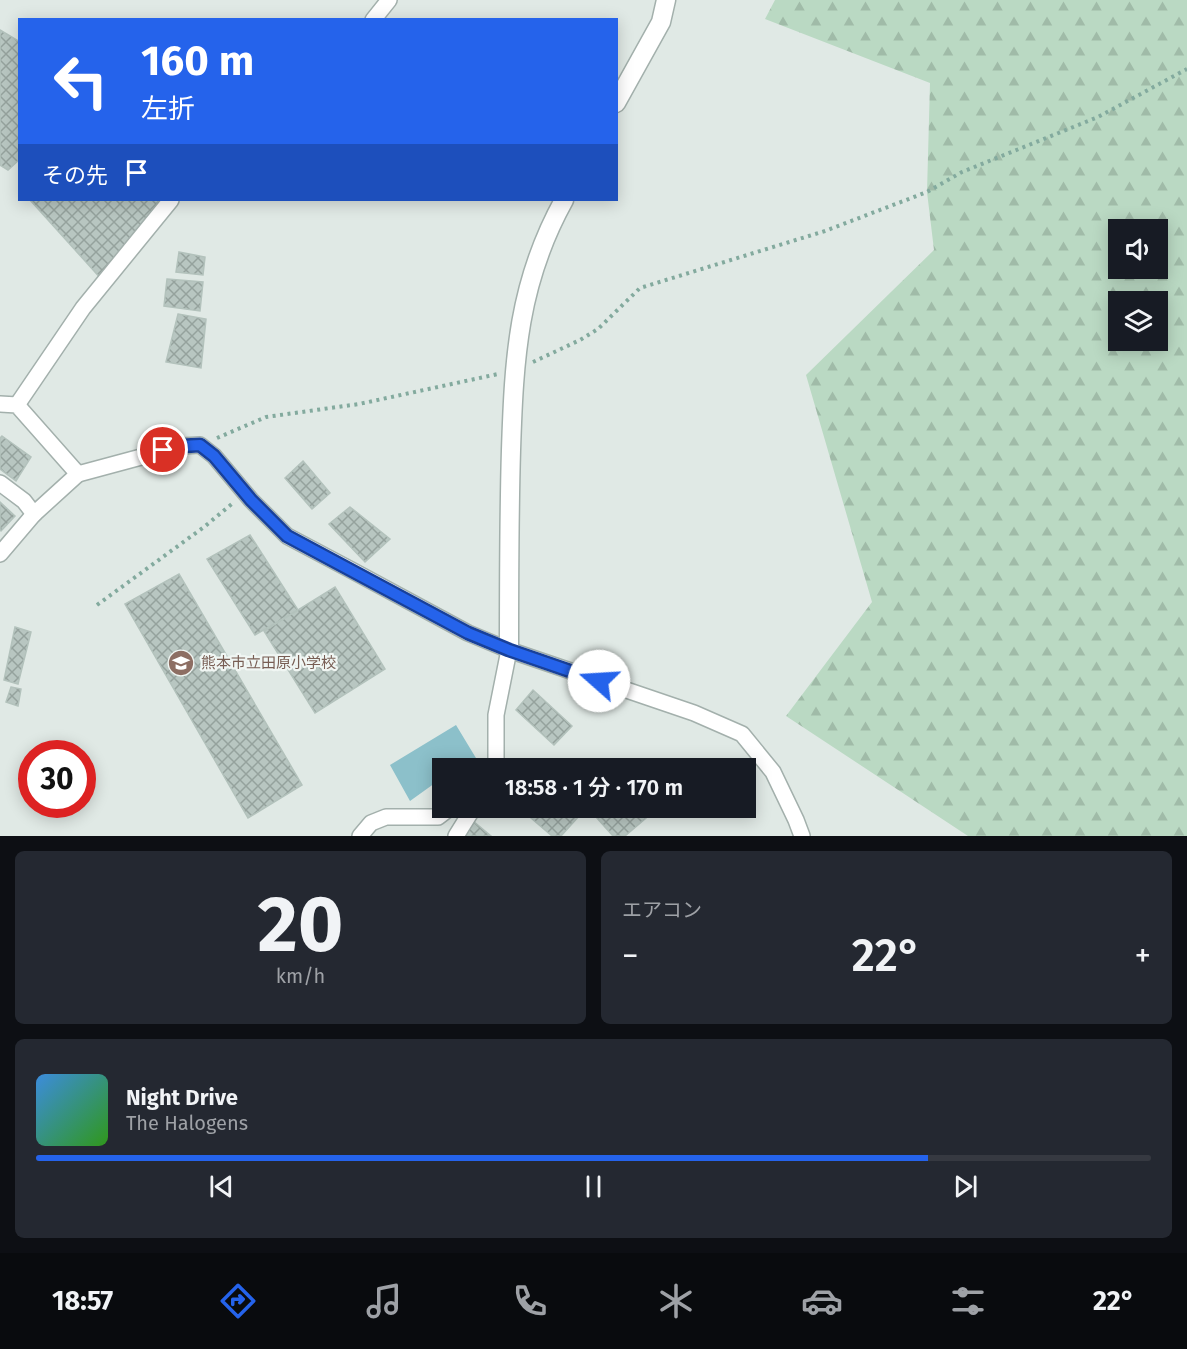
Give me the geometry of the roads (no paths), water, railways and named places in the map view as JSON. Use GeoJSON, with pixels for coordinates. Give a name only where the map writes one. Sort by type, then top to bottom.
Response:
{"type":"FeatureCollection","features":[{"type":"Feature","properties":{"kind":"street"},"geometry":{"type":"LineString","coordinates":[[375,18],[389,0]]}},
{"type":"Feature","properties":{"kind":"street"},"geometry":{"type":"LineString","coordinates":[[618,99],[661,22],[666,0]]}},
{"type":"Feature","properties":{"kind":"street"},"geometry":{"type":"LineString","coordinates":[[16,405],[83,308],[170,201]]}},
{"type":"Feature","properties":{"kind":"street"},"geometry":{"type":"LineString","coordinates":[[496,758],[496,715],[509,650],[509,517],[514,371],[521,313],[534,265],[552,220],[563,201]]}},
{"type":"Feature","properties":{"kind":"street"},"geometry":{"type":"LineString","coordinates":[[0,404],[16,405],[78,474]]}},
{"type":"Feature","properties":{"kind":"street"},"geometry":{"type":"LineString","coordinates":[[0,554],[34,514],[78,474],[163,450],[200,445],[214,456],[287,536],[468,633],[509,650],[694,713],[742,734],[773,772],[802,836]]}},
{"type":"Feature","properties":{"kind":"street"},"geometry":{"type":"LineString","coordinates":[[0,483],[24,501],[34,514]]}},
{"type":"Feature","properties":{"kind":"street"},"geometry":{"type":"LineString","coordinates":[[360,836],[371,823],[386,817],[432,817]]}},
{"type":"Feature","properties":{"kind":"street"},"geometry":{"type":"LineString","coordinates":[[456,836],[467,818]]}},
{"type":"Feature","properties":{"kind":"water"},"geometry":{"type":"Polygon","coordinates":[[[456,725],[476,758],[432,758],[432,785],[410,801],[390,765],[456,725]]]}},
{"type":"Feature","properties":{"kind":"place","name":"熊本市立田原小学校"},"geometry":{"type":"Point","coordinates":[181,663]}}]}
